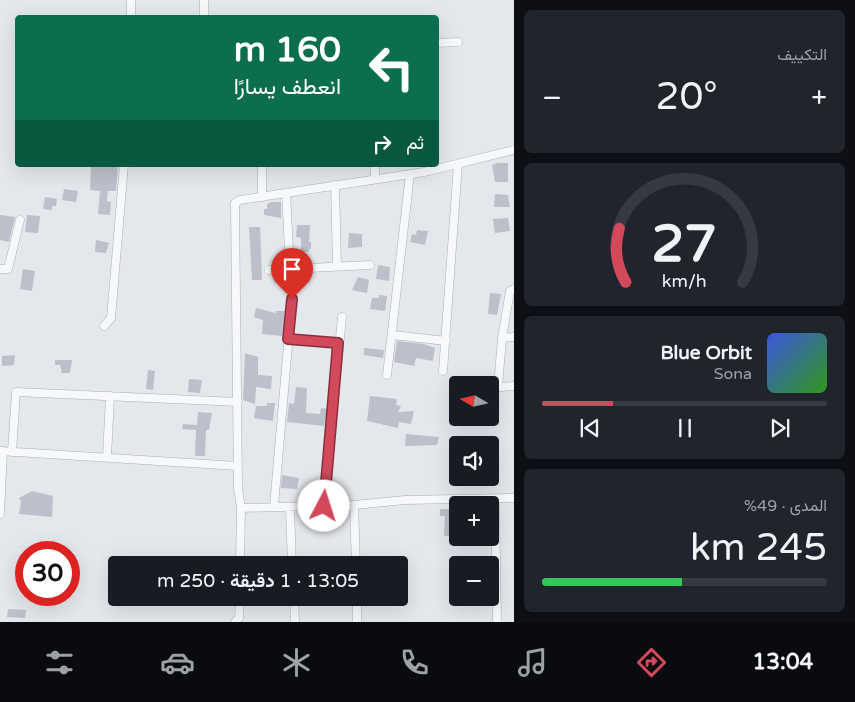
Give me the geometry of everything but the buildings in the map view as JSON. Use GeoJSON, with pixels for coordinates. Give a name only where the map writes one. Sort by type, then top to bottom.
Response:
{"type":"FeatureCollection","features":[{"type":"Feature","properties":{"kind":"street"},"geometry":{"type":"LineString","coordinates":[[131,0],[131,15]]}},
{"type":"Feature","properties":{"kind":"street"},"geometry":{"type":"LineString","coordinates":[[204,0],[204,15]]}},
{"type":"Feature","properties":{"kind":"street"},"geometry":{"type":"LineString","coordinates":[[439,43],[458,42]]}},
{"type":"Feature","properties":{"kind":"street"},"geometry":{"type":"LineString","coordinates":[[439,166],[458,164],[514,150]]}},
{"type":"Feature","properties":{"kind":"street"},"geometry":{"type":"LineString","coordinates":[[442,371],[446,341],[458,164]]}},
{"type":"Feature","properties":{"kind":"street"},"geometry":{"type":"LineString","coordinates":[[104,326],[111,318],[124,167]]}},
{"type":"Feature","properties":{"kind":"street"},"geometry":{"type":"LineString","coordinates":[[262,167],[262,196]]}},
{"type":"Feature","properties":{"kind":"street"},"geometry":{"type":"LineString","coordinates":[[374,167],[375,179]]}},
{"type":"Feature","properties":{"kind":"street"},"geometry":{"type":"LineString","coordinates":[[240,556],[241,508],[238,466],[235,204],[240,200],[262,196],[410,174],[424,168]]}},
{"type":"Feature","properties":{"kind":"street"},"geometry":{"type":"LineString","coordinates":[[388,375],[410,174]]}},
{"type":"Feature","properties":{"kind":"street"},"geometry":{"type":"LineString","coordinates":[[335,185],[338,266]]}},
{"type":"Feature","properties":{"kind":"street"},"geometry":{"type":"LineString","coordinates":[[286,193],[290,269]]}},
{"type":"Feature","properties":{"kind":"street"},"geometry":{"type":"LineString","coordinates":[[0,269],[8,269],[20,220]]}},
{"type":"Feature","properties":{"kind":"street"},"geometry":{"type":"LineString","coordinates":[[269,270],[370,265]]}},
{"type":"Feature","properties":{"kind":"street"},"geometry":{"type":"LineString","coordinates":[[496,376],[510,292],[514,289]]}},
{"type":"Feature","properties":{"kind":"street"},"geometry":{"type":"LineString","coordinates":[[274,506],[292,299]]}},
{"type":"Feature","properties":{"kind":"street"},"geometry":{"type":"LineString","coordinates":[[324,506],[338,343],[342,317]]}},
{"type":"Feature","properties":{"kind":"street"},"geometry":{"type":"LineString","coordinates":[[392,335],[446,341]]}},
{"type":"Feature","properties":{"kind":"street"},"geometry":{"type":"LineString","coordinates":[[502,338],[514,337]]}},
{"type":"Feature","properties":{"kind":"street"},"geometry":{"type":"LineString","coordinates":[[288,339],[338,343]]}},
{"type":"Feature","properties":{"kind":"street"},"geometry":{"type":"LineString","coordinates":[[499,388],[514,386]]}},
{"type":"Feature","properties":{"kind":"street"},"geometry":{"type":"LineString","coordinates":[[12,452],[16,392],[238,402]]}},
{"type":"Feature","properties":{"kind":"street"},"geometry":{"type":"LineString","coordinates":[[106,457],[110,396]]}},
{"type":"Feature","properties":{"kind":"street"},"geometry":{"type":"LineString","coordinates":[[0,514],[1,451],[238,466]]}},
{"type":"Feature","properties":{"kind":"street"},"geometry":{"type":"LineString","coordinates":[[499,499],[514,498]]}},
{"type":"Feature","properties":{"kind":"street"},"geometry":{"type":"LineString","coordinates":[[241,508],[354,505],[405,500],[449,500]]}},
{"type":"Feature","properties":{"kind":"street"},"geometry":{"type":"LineString","coordinates":[[354,505],[356,556]]}},
{"type":"Feature","properties":{"kind":"street"},"geometry":{"type":"LineString","coordinates":[[290,507],[292,556]]}},
{"type":"Feature","properties":{"kind":"street"},"geometry":{"type":"LineString","coordinates":[[496,546],[497,622]]}},
{"type":"Feature","properties":{"kind":"street"},"geometry":{"type":"LineString","coordinates":[[235,622],[239,618],[240,606]]}},
{"type":"Feature","properties":{"kind":"street"},"geometry":{"type":"LineString","coordinates":[[294,606],[295,622]]}},
{"type":"Feature","properties":{"kind":"street"},"geometry":{"type":"LineString","coordinates":[[357,606],[357,622]]}},
{"type":"Feature","properties":{"kind":"route"},"geometry":{"type":"LineString","coordinates":[[292,299],[288,339],[338,343],[324,506]]}}]}
